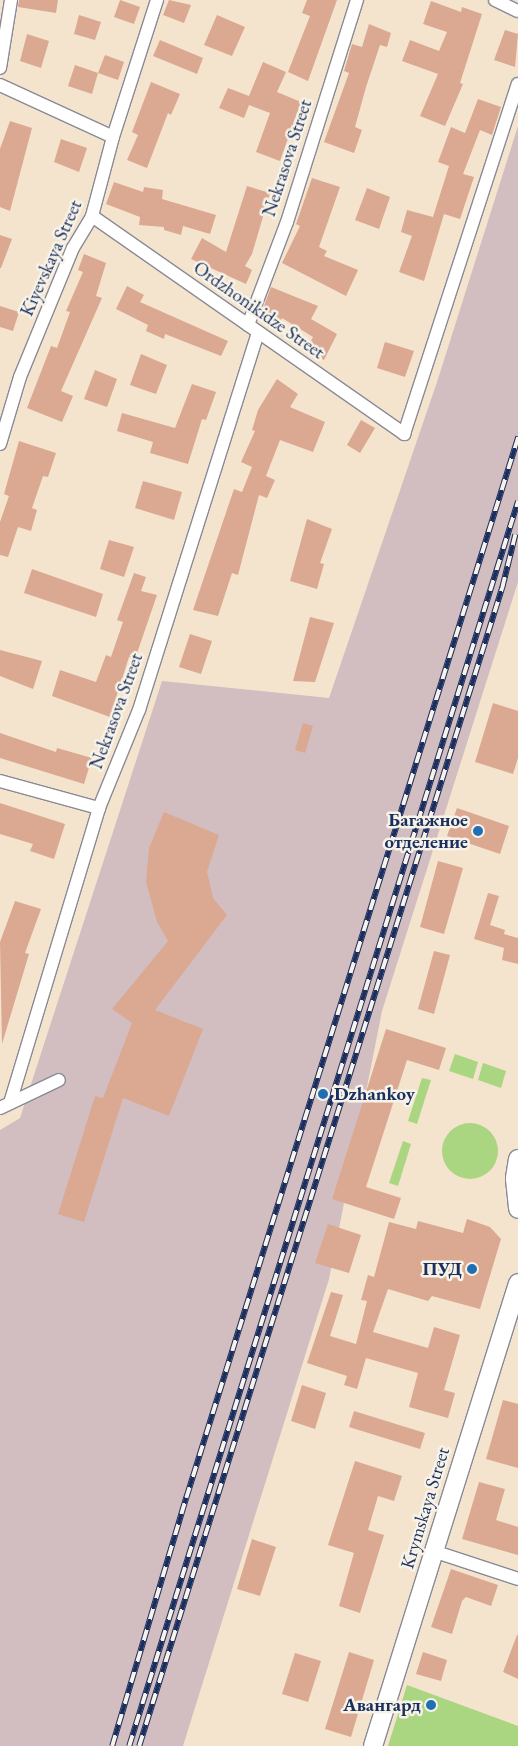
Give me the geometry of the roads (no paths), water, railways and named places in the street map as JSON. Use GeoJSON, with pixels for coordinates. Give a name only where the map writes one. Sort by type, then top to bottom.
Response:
{"type":"FeatureCollection","features":[{"type":"Feature","properties":{"kind":"main road"},"geometry":{"type":"LineString","coordinates":[[517,1163],[518,1209]]}},
{"type":"Feature","properties":{"kind":"main road","name":"Krymskaya Street"},"geometry":{"type":"LineString","coordinates":[[373,1746],[518,1283]]}},
{"type":"Feature","properties":{"kind":"street"},"geometry":{"type":"LineString","coordinates":[[0,68],[11,0]]}},
{"type":"Feature","properties":{"kind":"street","name":"Kiyevskaya Street"},"geometry":{"type":"LineString","coordinates":[[0,444],[20,378],[74,248],[92,216],[113,137],[157,0]]}},
{"type":"Feature","properties":{"kind":"street","name":"Nekrasova Street"},"geometry":{"type":"LineString","coordinates":[[5,1106],[99,808],[139,710],[253,328],[357,0]]}},
{"type":"Feature","properties":{"kind":"street"},"geometry":{"type":"LineString","coordinates":[[495,0],[518,11]]}},
{"type":"Feature","properties":{"kind":"street","name":"Ordzhonikidze Street"},"geometry":{"type":"LineString","coordinates":[[92,216],[404,434],[518,84]]}},
{"type":"Feature","properties":{"kind":"street"},"geometry":{"type":"LineString","coordinates":[[0,85],[113,137]]}},
{"type":"Feature","properties":{"kind":"street"},"geometry":{"type":"LineString","coordinates":[[0,781],[99,808]]}},
{"type":"Feature","properties":{"kind":"street"},"geometry":{"type":"LineString","coordinates":[[5,1106],[59,1080]]}},
{"type":"Feature","properties":{"kind":"street"},"geometry":{"type":"LineString","coordinates":[[434,1551],[518,1579]]}},
{"type":"Feature","properties":{"kind":"railway"},"geometry":{"type":"LineString","coordinates":[[112,1746],[186,1498],[518,437]]}},
{"type":"Feature","properties":{"kind":"railway"},"geometry":{"type":"LineString","coordinates":[[129,1746],[518,501]]}},
{"type":"Feature","properties":{"kind":"railway"},"geometry":{"type":"LineString","coordinates":[[139,1746],[502,588],[515,535]]}},
{"type":"Feature","properties":{"kind":"place","name":"Багажное отделение"},"geometry":{"type":"Point","coordinates":[478,831]}},
{"type":"Feature","properties":{"kind":"place","name":"Dzhankoy"},"geometry":{"type":"Point","coordinates":[323,1094]}},
{"type":"Feature","properties":{"kind":"place","name":"ПУД"},"geometry":{"type":"Point","coordinates":[472,1269]}},
{"type":"Feature","properties":{"kind":"place","name":"Авангард"},"geometry":{"type":"Point","coordinates":[431,1705]}}]}
